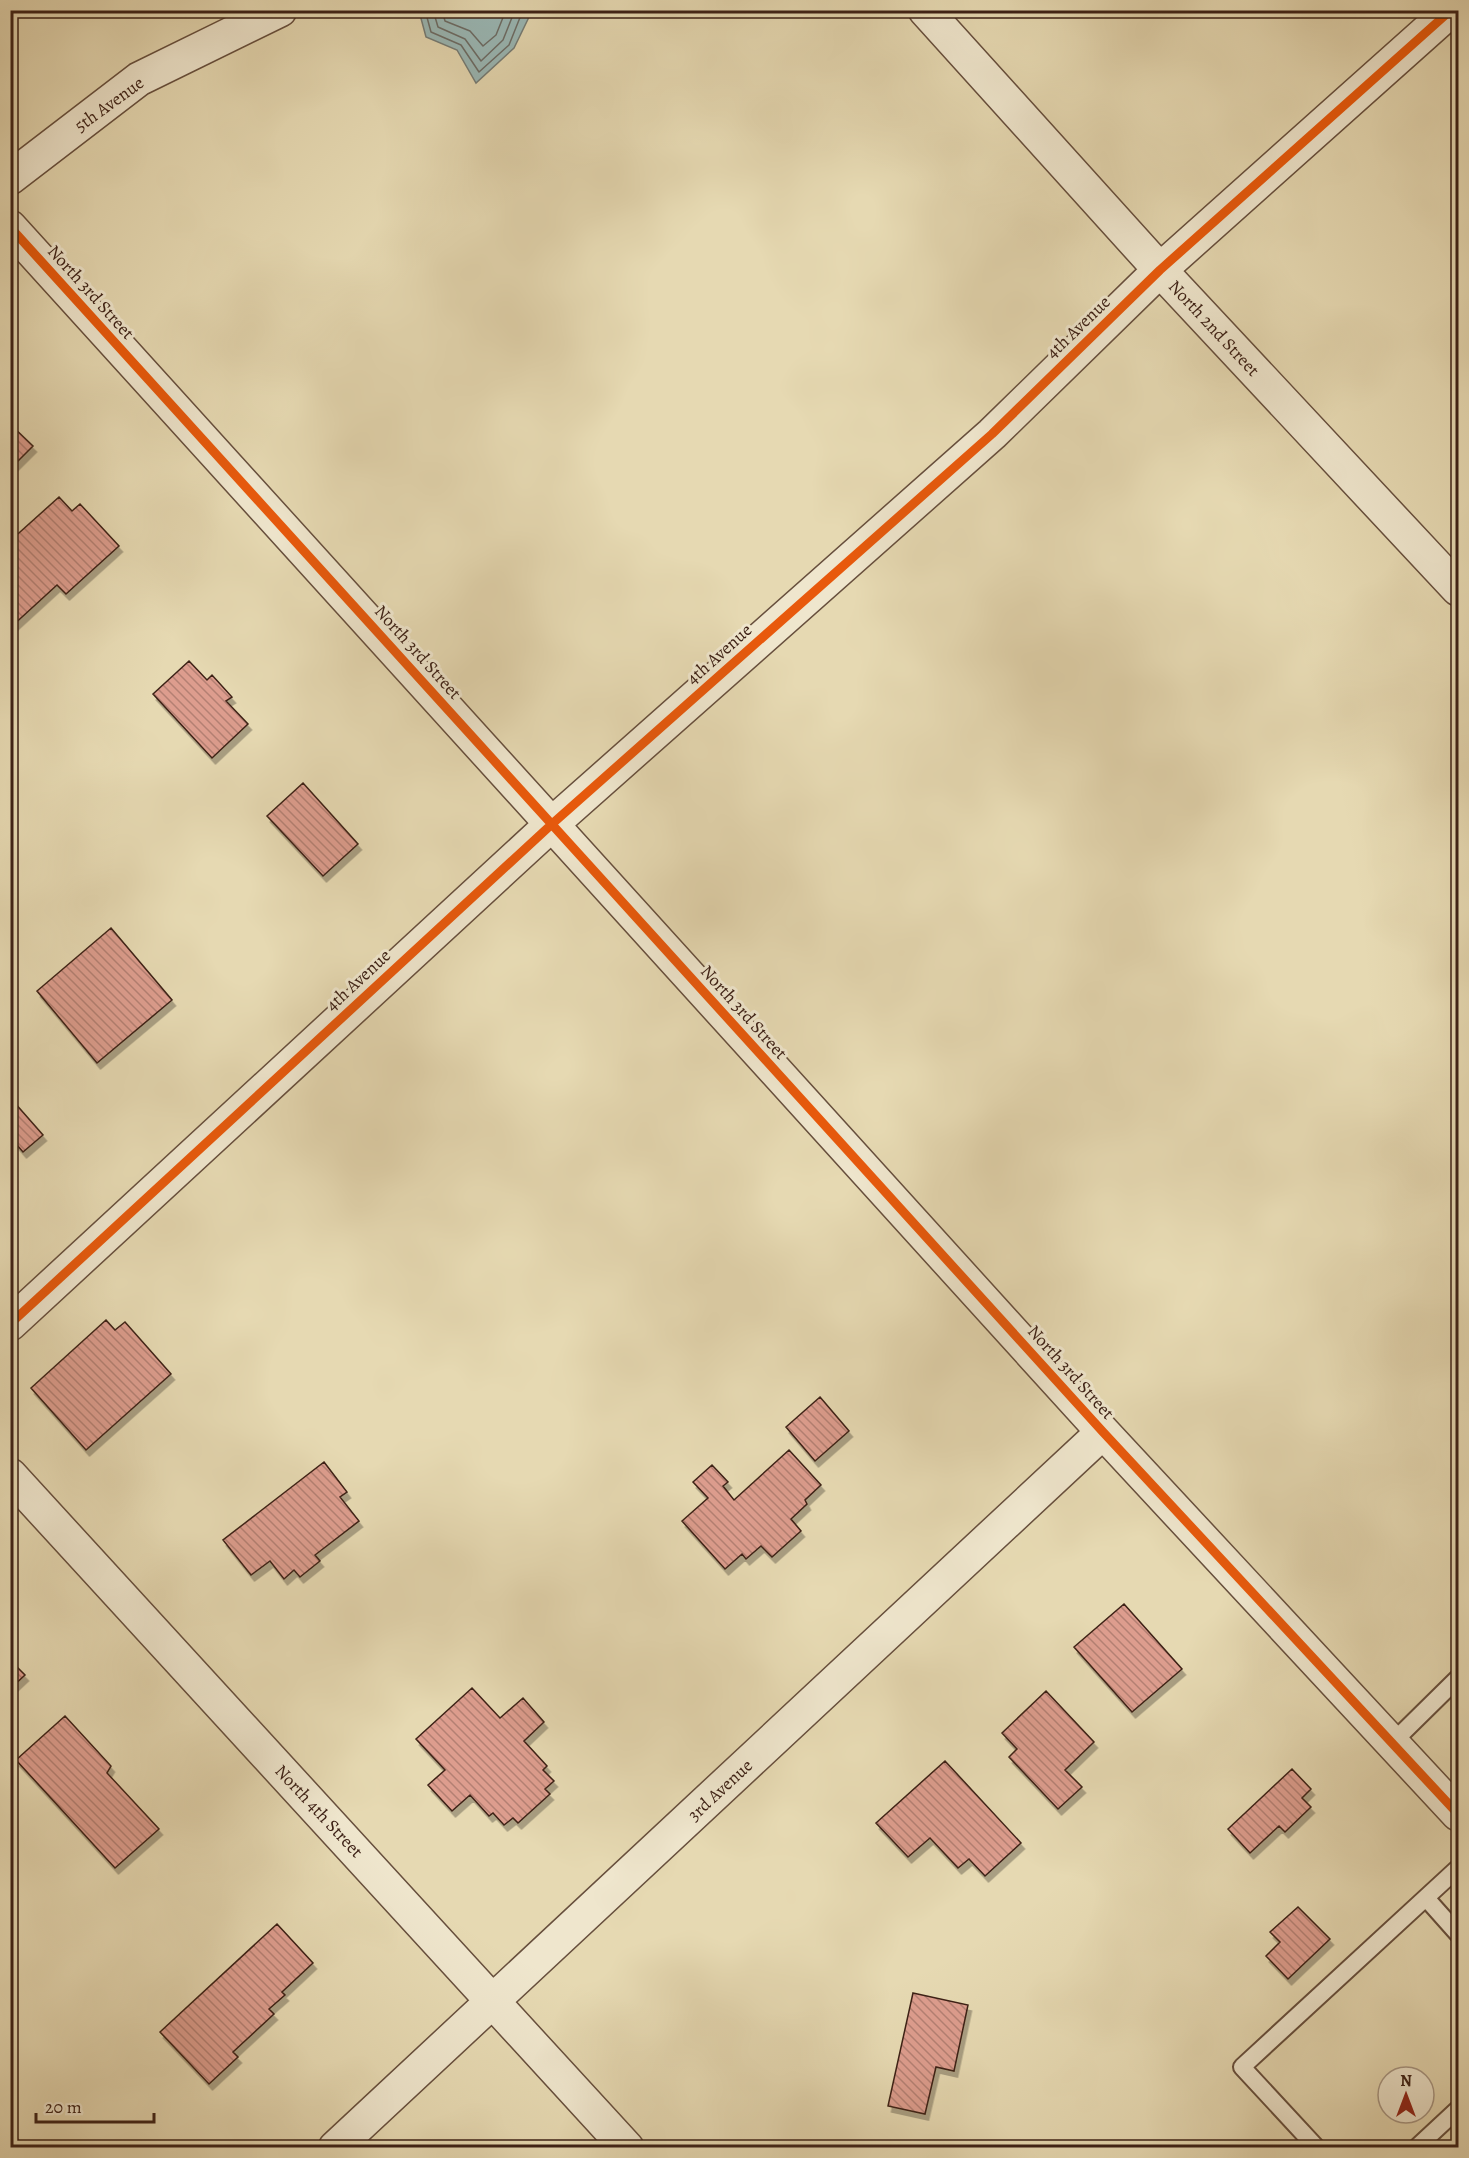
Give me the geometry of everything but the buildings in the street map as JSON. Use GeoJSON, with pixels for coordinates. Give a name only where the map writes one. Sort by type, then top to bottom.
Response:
{"type":"FeatureCollection","features":[{"type":"Feature","properties":{"kind":"street","name":"5th Avenue"},"geometry":{"type":"LineString","coordinates":[[10,178],[139,79],[280,10]]}},
{"type":"Feature","properties":{"kind":"street","name":"North 2nd Street"},"geometry":{"type":"LineString","coordinates":[[925,10],[1160,270],[1458,589]]}},
{"type":"Feature","properties":{"kind":"street","name":"4th Avenue"},"geometry":{"type":"LineString","coordinates":[[10,1324],[552,824],[992,434],[1160,270],[1451,10]]}},
{"type":"Feature","properties":{"kind":"street","name":"North 3rd Street"},"geometry":{"type":"LineString","coordinates":[[10,227],[1103,1432],[1458,1814]]}},
{"type":"Feature","properties":{"kind":"street","name":"3rd Avenue"},"geometry":{"type":"LineString","coordinates":[[335,2148],[1103,1432]]}},
{"type":"Feature","properties":{"kind":"street","name":"North 4th Street"},"geometry":{"type":"LineString","coordinates":[[10,1476],[627,2148]]}},
{"type":"Feature","properties":{"kind":"lane"},"geometry":{"type":"LineString","coordinates":[[1393,1742],[1458,1678]]}},
{"type":"Feature","properties":{"kind":"lane"},"geometry":{"type":"LineString","coordinates":[[1317,2148],[1242,2067],[1458,1868]]}},
{"type":"Feature","properties":{"kind":"lane"},"geometry":{"type":"LineString","coordinates":[[1426,1898],[1458,1934]]}},
{"type":"Feature","properties":{"kind":"lane"},"geometry":{"type":"LineString","coordinates":[[1416,2148],[1458,2109]]}},
{"type":"Feature","properties":{"kind":"water"},"geometry":{"type":"Polygon","coordinates":[[[528,10],[530,15],[514,48],[476,83],[457,50],[426,37],[419,11],[528,10]]]}},
{"type":"Feature","properties":{"kind":"cycle path"},"geometry":{"type":"LineString","coordinates":[[10,1324],[552,824],[992,434],[1160,270],[1451,10]]}},
{"type":"Feature","properties":{"kind":"cycle path"},"geometry":{"type":"LineString","coordinates":[[10,227],[1103,1432],[1458,1814]]}}]}
